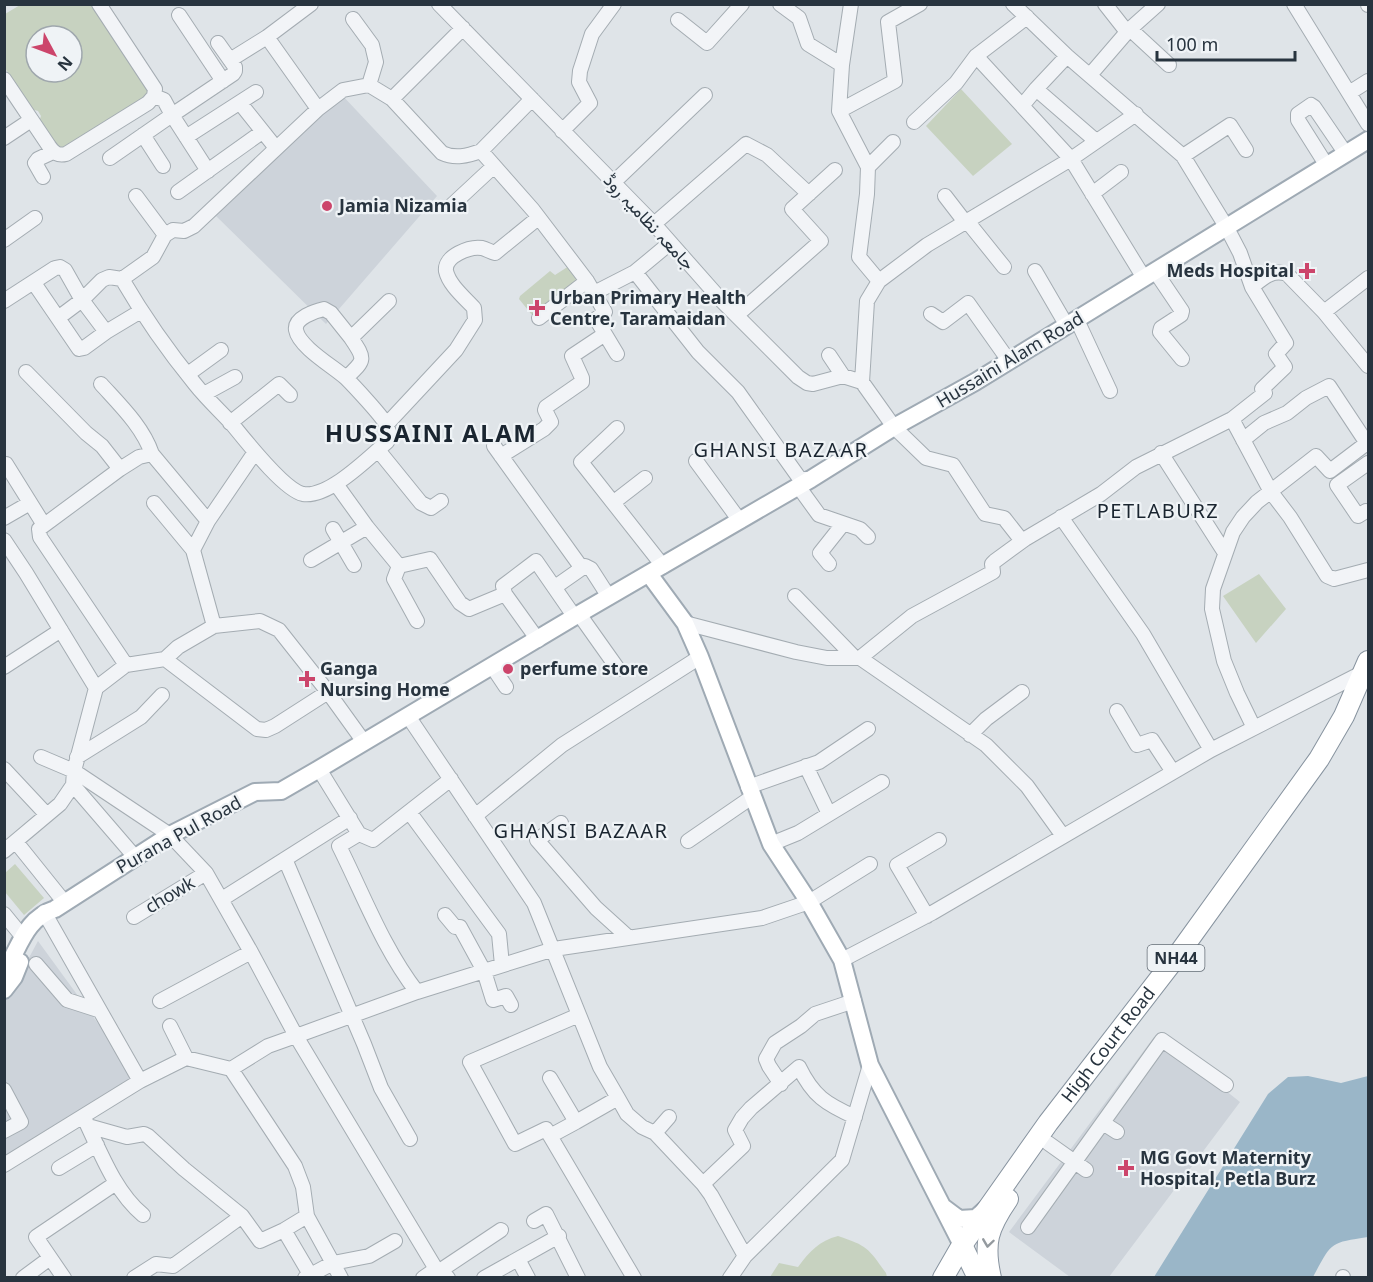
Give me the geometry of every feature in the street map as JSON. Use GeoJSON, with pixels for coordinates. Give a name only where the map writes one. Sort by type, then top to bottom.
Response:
{"type":"FeatureCollection","features":[{"type":"Feature","properties":{"kind":"highway","name":"High Court Road"},"geometry":{"type":"LineString","coordinates":[[991,1278],[986,1258],[987,1237],[1000,1211],[1326,765],[1351,720],[1367,674]]}},
{"type":"Feature","properties":{"kind":"highway","name":"High Court Road"},"geometry":{"type":"LineString","coordinates":[[947,1275],[962,1245],[987,1208],[1055,1114],[1177,956],[1319,759],[1367,674]]}},
{"type":"Feature","properties":{"kind":"highway"},"geometry":{"type":"LineString","coordinates":[[962,1245],[978,1278]]}},
{"type":"Feature","properties":{"kind":"main road","name":"Hussaini Alam Road"},"geometry":{"type":"LineString","coordinates":[[648,574],[1009,361],[1368,140]]}},
{"type":"Feature","properties":{"kind":"main road","name":"Purana Pul Road"},"geometry":{"type":"LineString","coordinates":[[8,967],[22,936],[53,911],[170,835],[255,792],[281,791],[648,574]]}},
{"type":"Feature","properties":{"kind":"main road"},"geometry":{"type":"LineString","coordinates":[[648,574],[685,623],[771,844],[809,902],[842,960],[870,1065],[938,1202],[962,1245]]}},
{"type":"Feature","properties":{"kind":"main road"},"geometry":{"type":"LineString","coordinates":[[4,990],[14,977],[29,944],[53,911]]}},
{"type":"Feature","properties":{"kind":"main road"},"geometry":{"type":"LineString","coordinates":[[938,1202],[959,1220],[976,1218],[987,1208]]}},
{"type":"Feature","properties":{"kind":"street"},"geometry":{"type":"LineString","coordinates":[[4,79],[53,152],[57,154],[66,154],[148,103],[154,96],[155,88],[99,4]]}},
{"type":"Feature","properties":{"kind":"street"},"geometry":{"type":"LineString","coordinates":[[230,60],[267,37],[311,4]]}},
{"type":"Feature","properties":{"kind":"street"},"geometry":{"type":"LineString","coordinates":[[562,130],[590,103],[579,82],[580,71],[592,34],[614,4]]}},
{"type":"Feature","properties":{"kind":"street"},"geometry":{"type":"LineString","coordinates":[[678,20],[707,43],[742,4]]}},
{"type":"Feature","properties":{"kind":"street"},"geometry":{"type":"LineString","coordinates":[[780,4],[799,18],[808,44],[842,65]]}},
{"type":"Feature","properties":{"kind":"street"},"geometry":{"type":"LineString","coordinates":[[851,4],[842,65],[839,111],[868,167],[859,257],[879,281]]}},
{"type":"Feature","properties":{"kind":"street"},"geometry":{"type":"LineString","coordinates":[[839,111],[895,81],[888,22],[920,4]]}},
{"type":"Feature","properties":{"kind":"street"},"geometry":{"type":"LineString","coordinates":[[685,623],[796,652],[827,658],[857,658],[912,616],[993,572],[995,561],[1022,541],[1101,494],[1136,467],[1232,420],[1265,393],[1262,389],[1285,367],[1276,354],[1286,344],[1252,287],[1240,253],[1227,228],[1183,156],[1067,56],[1013,4]]}},
{"type":"Feature","properties":{"kind":"street"},"geometry":{"type":"LineString","coordinates":[[1090,75],[1128,31],[1158,4]]}},
{"type":"Feature","properties":{"kind":"street"},"geometry":{"type":"LineString","coordinates":[[1294,4],[1368,123]]}},
{"type":"Feature","properties":{"kind":"street","name":"جامعہ نظامیہ روڈ"},"geometry":{"type":"LineString","coordinates":[[442,5],[654,224],[694,271],[803,381],[813,384],[843,376]]}},
{"type":"Feature","properties":{"kind":"street"},"geometry":{"type":"LineString","coordinates":[[1111,7],[1128,31],[1169,65]]}},
{"type":"Feature","properties":{"kind":"street"},"geometry":{"type":"LineString","coordinates":[[179,15],[223,81]]}},
{"type":"Feature","properties":{"kind":"street"},"geometry":{"type":"LineString","coordinates":[[914,122],[956,83],[975,56],[1027,17]]}},
{"type":"Feature","properties":{"kind":"street"},"geometry":{"type":"LineString","coordinates":[[353,19],[372,45],[376,62],[369,85]]}},
{"type":"Feature","properties":{"kind":"street"},"geometry":{"type":"LineString","coordinates":[[392,99],[463,28]]}},
{"type":"Feature","properties":{"kind":"street"},"geometry":{"type":"LineString","coordinates":[[267,37],[318,109]]}},
{"type":"Feature","properties":{"kind":"street"},"geometry":{"type":"LineString","coordinates":[[110,159],[235,71],[218,44]]}},
{"type":"Feature","properties":{"kind":"street"},"geometry":{"type":"LineString","coordinates":[[975,56],[1071,159],[1092,194],[1150,274],[1182,311],[1181,315],[1161,328],[1160,332],[1182,359]]}},
{"type":"Feature","properties":{"kind":"street"},"geometry":{"type":"LineString","coordinates":[[1022,106],[1067,56]]}},
{"type":"Feature","properties":{"kind":"street"},"geometry":{"type":"LineString","coordinates":[[1349,93],[1368,81]]}},
{"type":"Feature","properties":{"kind":"street"},"geometry":{"type":"LineString","coordinates":[[58,318],[82,300],[102,280],[109,277],[122,279],[153,257],[165,236],[172,230],[184,231],[194,226],[318,109],[344,90],[369,85],[392,99],[442,153],[457,157],[480,151],[532,99]]}},
{"type":"Feature","properties":{"kind":"street"},"geometry":{"type":"LineString","coordinates":[[1036,89],[1096,141]]}},
{"type":"Feature","properties":{"kind":"street"},"geometry":{"type":"LineString","coordinates":[[186,137],[256,92]]}},
{"type":"Feature","properties":{"kind":"street"},"geometry":{"type":"LineString","coordinates":[[614,182],[705,95]]}},
{"type":"Feature","properties":{"kind":"street"},"geometry":{"type":"LineString","coordinates":[[154,96],[164,100],[208,171]]}},
{"type":"Feature","properties":{"kind":"street"},"geometry":{"type":"LineString","coordinates":[[240,103],[276,148]]}},
{"type":"Feature","properties":{"kind":"street"},"geometry":{"type":"LineString","coordinates":[[1327,166],[1298,120],[1298,114],[1307,107],[1311,105],[1314,107],[1346,154]]}},
{"type":"Feature","properties":{"kind":"street"},"geometry":{"type":"LineString","coordinates":[[862,382],[867,301],[879,281],[927,245],[1071,159],[1136,114]]}},
{"type":"Feature","properties":{"kind":"street"},"geometry":{"type":"LineString","coordinates":[[4,138],[31,120]]}},
{"type":"Feature","properties":{"kind":"street"},"geometry":{"type":"LineString","coordinates":[[1183,156],[1230,125],[1246,150]]}},
{"type":"Feature","properties":{"kind":"street"},"geometry":{"type":"LineString","coordinates":[[178,192],[262,132]]}},
{"type":"Feature","properties":{"kind":"street"},"geometry":{"type":"LineString","coordinates":[[143,135],[163,166]]}},
{"type":"Feature","properties":{"kind":"street"},"geometry":{"type":"LineString","coordinates":[[868,167],[893,142]]}},
{"type":"Feature","properties":{"kind":"street"},"geometry":{"type":"LineString","coordinates":[[654,224],[746,144],[767,155],[809,194]]}},
{"type":"Feature","properties":{"kind":"street"},"geometry":{"type":"LineString","coordinates":[[480,151],[538,218],[590,287],[605,312],[596,319],[616,354]]}},
{"type":"Feature","properties":{"kind":"street"},"geometry":{"type":"LineString","coordinates":[[43,177],[35,163],[38,159],[53,152]]}},
{"type":"Feature","properties":{"kind":"street"},"geometry":{"type":"LineString","coordinates":[[451,206],[494,166]]}},
{"type":"Feature","properties":{"kind":"street"},"geometry":{"type":"LineString","coordinates":[[737,315],[821,241],[792,209],[835,170]]}},
{"type":"Feature","properties":{"kind":"street"},"geometry":{"type":"LineString","coordinates":[[1092,194],[1121,172]]}},
{"type":"Feature","properties":{"kind":"street"},"geometry":{"type":"LineString","coordinates":[[136,196],[165,236]]}},
{"type":"Feature","properties":{"kind":"street"},"geometry":{"type":"LineString","coordinates":[[945,196],[1004,267]]}},
{"type":"Feature","properties":{"kind":"street"},"geometry":{"type":"LineString","coordinates":[[4,240],[35,218]]}},
{"type":"Feature","properties":{"kind":"street"},"geometry":{"type":"LineString","coordinates":[[387,424],[456,350],[475,320],[474,308],[454,286],[446,270],[447,264],[453,256],[473,248],[495,253],[538,218]]}},
{"type":"Feature","properties":{"kind":"street"},"geometry":{"type":"LineString","coordinates":[[539,318],[590,287],[635,272],[670,243]]}},
{"type":"Feature","properties":{"kind":"street"},"geometry":{"type":"LineString","coordinates":[[4,301],[60,267],[65,270],[82,300],[106,332]]}},
{"type":"Feature","properties":{"kind":"street"},"geometry":{"type":"LineString","coordinates":[[1035,271],[1072,323],[1110,391]]}},
{"type":"Feature","properties":{"kind":"street"},"geometry":{"type":"LineString","coordinates":[[1252,287],[1269,274],[1279,271],[1287,274],[1324,312],[1368,366]]}},
{"type":"Feature","properties":{"kind":"street"},"geometry":{"type":"LineString","coordinates":[[635,272],[698,352],[738,392],[804,482],[819,515],[860,529],[867,537]]}},
{"type":"Feature","properties":{"kind":"street"},"geometry":{"type":"LineString","coordinates":[[1324,312],[1352,288],[1368,278]]}},
{"type":"Feature","properties":{"kind":"street"},"geometry":{"type":"LineString","coordinates":[[122,279],[141,311],[204,394],[292,490],[304,494],[313,493],[336,484],[378,450],[390,437],[387,424],[346,378],[324,363],[296,331],[300,320],[314,311],[324,309],[331,313],[362,354],[361,364],[346,378]]}},
{"type":"Feature","properties":{"kind":"street"},"geometry":{"type":"LineString","coordinates":[[34,283],[80,349],[141,311]]}},
{"type":"Feature","properties":{"kind":"street"},"geometry":{"type":"LineString","coordinates":[[351,338],[389,301]]}},
{"type":"Feature","properties":{"kind":"street"},"geometry":{"type":"LineString","coordinates":[[931,314],[943,322],[968,303],[1009,361]]}},
{"type":"Feature","properties":{"kind":"street"},"geometry":{"type":"LineString","coordinates":[[581,567],[498,451],[544,429],[551,422],[545,410],[546,407],[582,382],[572,360],[575,353],[605,334]]}},
{"type":"Feature","properties":{"kind":"street"},"geometry":{"type":"LineString","coordinates":[[188,374],[221,350]]}},
{"type":"Feature","properties":{"kind":"street"},"geometry":{"type":"LineString","coordinates":[[829,355],[843,376],[862,382],[894,428],[926,458],[953,465],[985,514],[1004,518],[1022,541]]}},
{"type":"Feature","properties":{"kind":"street"},"geometry":{"type":"LineString","coordinates":[[26,372],[86,433],[102,446],[120,469]]}},
{"type":"Feature","properties":{"kind":"street"},"geometry":{"type":"LineString","coordinates":[[204,394],[235,377]]}},
{"type":"Feature","properties":{"kind":"street"},"geometry":{"type":"LineString","coordinates":[[101,384],[126,410],[148,442],[152,454],[208,521]]}},
{"type":"Feature","properties":{"kind":"street"},"geometry":{"type":"LineString","coordinates":[[230,423],[279,384],[290,395]]}},
{"type":"Feature","properties":{"kind":"street"},"geometry":{"type":"LineString","coordinates":[[1243,440],[1264,423],[1287,413],[1306,398],[1329,386],[1368,444],[1330,471],[1316,456],[1257,502],[1233,532],[1213,590],[1212,609],[1224,661],[1254,728]]}},
{"type":"Feature","properties":{"kind":"street"},"geometry":{"type":"LineString","coordinates":[[1232,420],[1271,492],[1290,516],[1328,576],[1334,579],[1368,570]]}},
{"type":"Feature","properties":{"kind":"street"},"geometry":{"type":"LineString","coordinates":[[616,428],[581,462],[663,566]]}},
{"type":"Feature","properties":{"kind":"street"},"geometry":{"type":"LineString","coordinates":[[378,450],[421,503],[431,508],[441,501]]}},
{"type":"Feature","properties":{"kind":"street"},"geometry":{"type":"LineString","coordinates":[[193,549],[208,521],[255,452]]}},
{"type":"Feature","properties":{"kind":"street"},"geometry":{"type":"LineString","coordinates":[[1161,453],[1225,553]]}},
{"type":"Feature","properties":{"kind":"street"},"geometry":{"type":"LineString","coordinates":[[126,665],[40,537],[39,529],[120,469],[139,457],[152,454]]}},
{"type":"Feature","properties":{"kind":"street"},"geometry":{"type":"LineString","coordinates":[[696,461],[740,521]]}},
{"type":"Feature","properties":{"kind":"street"},"geometry":{"type":"LineString","coordinates":[[1366,511],[1358,516],[1337,485],[1368,463]]}},
{"type":"Feature","properties":{"kind":"street"},"geometry":{"type":"LineString","coordinates":[[4,465],[6,464],[44,525]]}},
{"type":"Feature","properties":{"kind":"street"},"geometry":{"type":"LineString","coordinates":[[614,502],[645,478]]}},
{"type":"Feature","properties":{"kind":"street"},"geometry":{"type":"LineString","coordinates":[[336,484],[399,566]]}},
{"type":"Feature","properties":{"kind":"street"},"geometry":{"type":"LineString","coordinates":[[4,518],[30,503]]}},
{"type":"Feature","properties":{"kind":"street"},"geometry":{"type":"LineString","coordinates":[[154,503],[193,549],[214,626]]}},
{"type":"Feature","properties":{"kind":"street"},"geometry":{"type":"LineString","coordinates":[[1061,517],[1143,634],[1210,750]]}},
{"type":"Feature","properties":{"kind":"street"},"geometry":{"type":"LineString","coordinates":[[829,564],[820,553],[843,524]]}},
{"type":"Feature","properties":{"kind":"street"},"geometry":{"type":"LineString","coordinates":[[311,560],[367,527]]}},
{"type":"Feature","properties":{"kind":"street"},"geometry":{"type":"LineString","coordinates":[[333,529],[354,566]]}},
{"type":"Feature","properties":{"kind":"street"},"geometry":{"type":"LineString","coordinates":[[4,540],[96,688]]}},
{"type":"Feature","properties":{"kind":"street"},"geometry":{"type":"LineString","coordinates":[[417,621],[396,583],[395,573],[399,566],[430,559],[460,603],[469,609],[505,594]]}},
{"type":"Feature","properties":{"kind":"street"},"geometry":{"type":"LineString","coordinates":[[538,640],[505,594],[503,586],[536,561],[618,669]]}},
{"type":"Feature","properties":{"kind":"street"},"geometry":{"type":"LineString","coordinates":[[555,587],[585,566],[591,569],[609,597]]}},
{"type":"Feature","properties":{"kind":"street"},"geometry":{"type":"LineString","coordinates":[[795,596],[857,658],[986,745],[1027,786],[1063,836]]}},
{"type":"Feature","properties":{"kind":"street"},"geometry":{"type":"LineString","coordinates":[[4,851],[60,804],[73,786],[76,764],[96,688],[126,665],[165,659],[178,647],[214,626],[260,621],[279,630],[364,742]]}},
{"type":"Feature","properties":{"kind":"street"},"geometry":{"type":"LineString","coordinates":[[4,667],[61,630]]}},
{"type":"Feature","properties":{"kind":"street"},"geometry":{"type":"LineString","coordinates":[[475,816],[562,745],[700,657]]}},
{"type":"Feature","properties":{"kind":"street"},"geometry":{"type":"LineString","coordinates":[[165,659],[257,729],[266,730],[275,726],[328,692]]}},
{"type":"Feature","properties":{"kind":"street"},"geometry":{"type":"LineString","coordinates":[[492,666],[506,687]]}},
{"type":"Feature","properties":{"kind":"street"},"geometry":{"type":"LineString","coordinates":[[842,960],[927,916],[1210,750],[1356,676],[1367,674]]}},
{"type":"Feature","properties":{"kind":"street"},"geometry":{"type":"LineString","coordinates":[[970,735],[986,719],[1023,692]]}},
{"type":"Feature","properties":{"kind":"street"},"geometry":{"type":"LineString","coordinates":[[76,764],[141,717],[162,695]]}},
{"type":"Feature","properties":{"kind":"street"},"geometry":{"type":"LineString","coordinates":[[1117,711],[1137,745],[1152,740],[1173,772]]}},
{"type":"Feature","properties":{"kind":"street"},"geometry":{"type":"LineString","coordinates":[[408,716],[534,903],[579,1015],[590,1036],[600,1067],[627,1114],[642,1127],[655,1134],[703,1184],[745,1256]]}},
{"type":"Feature","properties":{"kind":"street"},"geometry":{"type":"LineString","coordinates":[[688,841],[750,792],[819,762],[868,729]]}},
{"type":"Feature","properties":{"kind":"street"},"geometry":{"type":"LineString","coordinates":[[41,757],[76,764],[170,835],[206,873],[296,1036],[442,1272]]}},
{"type":"Feature","properties":{"kind":"street"},"geometry":{"type":"LineString","coordinates":[[806,766],[829,814]]}},
{"type":"Feature","properties":{"kind":"street"},"geometry":{"type":"LineString","coordinates":[[4,769],[47,815]]}},
{"type":"Feature","properties":{"kind":"street"},"geometry":{"type":"LineString","coordinates":[[318,769],[358,834],[373,840],[410,813],[451,778]]}},
{"type":"Feature","properties":{"kind":"street"},"geometry":{"type":"LineString","coordinates":[[771,844],[798,833],[882,782]]}},
{"type":"Feature","properties":{"kind":"street"},"geometry":{"type":"LineString","coordinates":[[73,786],[135,857]]}},
{"type":"Feature","properties":{"kind":"street"},"geometry":{"type":"LineString","coordinates":[[410,813],[499,934],[502,964]]}},
{"type":"Feature","properties":{"kind":"street"},"geometry":{"type":"LineString","coordinates":[[222,899],[350,818]]}},
{"type":"Feature","properties":{"kind":"street"},"geometry":{"type":"LineString","coordinates":[[561,823],[537,840],[596,908],[628,937]]}},
{"type":"Feature","properties":{"kind":"street"},"geometry":{"type":"LineString","coordinates":[[358,834],[339,846],[396,964],[417,992]]}},
{"type":"Feature","properties":{"kind":"street"},"geometry":{"type":"LineString","coordinates":[[927,916],[897,865],[939,840]]}},
{"type":"Feature","properties":{"kind":"street"},"geometry":{"type":"LineString","coordinates":[[16,842],[53,911],[98,1010],[140,1081]]}},
{"type":"Feature","properties":{"kind":"street"},"geometry":{"type":"LineString","coordinates":[[285,859],[381,1088],[410,1139]]}},
{"type":"Feature","properties":{"kind":"street"},"geometry":{"type":"LineString","coordinates":[[231,1069],[268,1046],[417,992],[554,949],[762,918],[809,902],[870,864]]}},
{"type":"Feature","properties":{"kind":"street","name":"chowk"},"geometry":{"type":"LineString","coordinates":[[134,917],[206,873]]}},
{"type":"Feature","properties":{"kind":"street"},"geometry":{"type":"LineString","coordinates":[[4,914],[22,936]]}},
{"type":"Feature","properties":{"kind":"street"},"geometry":{"type":"LineString","coordinates":[[445,915],[455,927],[460,927],[484,970],[493,1000],[507,996],[511,1005]]}},
{"type":"Feature","properties":{"kind":"street"},"geometry":{"type":"LineString","coordinates":[[160,1001],[251,952]]}},
{"type":"Feature","properties":{"kind":"street"},"geometry":{"type":"LineString","coordinates":[[36,964],[67,999],[98,1010]]}},
{"type":"Feature","properties":{"kind":"street"},"geometry":{"type":"LineString","coordinates":[[781,1084],[766,1059],[775,1043],[815,1014],[854,1001]]}},
{"type":"Feature","properties":{"kind":"street"},"geometry":{"type":"LineString","coordinates":[[579,1015],[470,1062],[515,1144],[546,1129],[634,1278]]}},
{"type":"Feature","properties":{"kind":"street"},"geometry":{"type":"LineString","coordinates":[[170,1026],[186,1058]]}},
{"type":"Feature","properties":{"kind":"street"},"geometry":{"type":"LineString","coordinates":[[1028,1227],[1081,1166],[1103,1123],[1162,1040],[1226,1085]]}},
{"type":"Feature","properties":{"kind":"street"},"geometry":{"type":"LineString","coordinates":[[4,1165],[86,1122],[140,1081],[186,1058],[231,1069],[295,1166],[303,1187],[307,1216],[341,1278]]}},
{"type":"Feature","properties":{"kind":"street"},"geometry":{"type":"LineString","coordinates":[[730,1278],[745,1256],[842,1160],[870,1065]]}},
{"type":"Feature","properties":{"kind":"street"},"geometry":{"type":"LineString","coordinates":[[703,1184],[743,1146],[735,1130],[742,1118],[799,1067],[808,1087],[835,1108],[855,1117]]}},
{"type":"Feature","properties":{"kind":"street"},"geometry":{"type":"LineString","coordinates":[[550,1078],[576,1122]]}},
{"type":"Feature","properties":{"kind":"street"},"geometry":{"type":"LineString","coordinates":[[4,1090],[21,1122],[4,1131]]}},
{"type":"Feature","properties":{"kind":"street"},"geometry":{"type":"LineString","coordinates":[[550,1136],[618,1098]]}},
{"type":"Feature","properties":{"kind":"street"},"geometry":{"type":"LineString","coordinates":[[655,1134],[669,1117]]}},
{"type":"Feature","properties":{"kind":"street"},"geometry":{"type":"LineString","coordinates":[[86,1122],[116,1183],[134,1208],[143,1215]]}},
{"type":"Feature","properties":{"kind":"street"},"geometry":{"type":"LineString","coordinates":[[86,1122],[127,1137],[148,1136],[242,1216],[260,1241],[307,1216]]}},
{"type":"Feature","properties":{"kind":"street"},"geometry":{"type":"LineString","coordinates":[[1103,1123],[1117,1132]]}},
{"type":"Feature","properties":{"kind":"street"},"geometry":{"type":"LineString","coordinates":[[1048,1143],[1081,1166]]}},
{"type":"Feature","properties":{"kind":"street"},"geometry":{"type":"LineString","coordinates":[[60,1168],[97,1145]]}},
{"type":"Feature","properties":{"kind":"street"},"geometry":{"type":"LineString","coordinates":[[64,1278],[36,1237],[116,1183]]}},
{"type":"Feature","properties":{"kind":"street"},"geometry":{"type":"LineString","coordinates":[[534,1221],[546,1214],[578,1278]]}},
{"type":"Feature","properties":{"kind":"street"},"geometry":{"type":"LineString","coordinates":[[134,1278],[156,1264],[173,1266],[242,1216]]}},
{"type":"Feature","properties":{"kind":"street"},"geometry":{"type":"LineString","coordinates":[[284,1230],[308,1277],[333,1263],[369,1256],[395,1241]]}},
{"type":"Feature","properties":{"kind":"street"},"geometry":{"type":"LineString","coordinates":[[423,1278],[442,1272],[501,1230]]}},
{"type":"Feature","properties":{"kind":"street"},"geometry":{"type":"LineString","coordinates":[[484,1278],[559,1236]]}},
{"type":"Feature","properties":{"kind":"street"},"geometry":{"type":"LineString","coordinates":[[23,1278],[50,1258]]}},
{"type":"Feature","properties":{"kind":"street"},"geometry":{"type":"LineString","coordinates":[[518,1259],[528,1278]]}},
{"type":"Feature","properties":{"kind":"shaded area","name":"Jamia Nizamia"},"geometry":{"type":"Polygon","coordinates":[[[341,94],[437,196],[326,324],[216,216],[341,94]]]}},
{"type":"Feature","properties":{"kind":"shaded area"},"geometry":{"type":"Polygon","coordinates":[[[38,941],[140,1081],[5,1165],[5,998],[10,993],[38,941]]]}},
{"type":"Feature","properties":{"kind":"shaded area"},"geometry":{"type":"Polygon","coordinates":[[[1154,1037],[1162,1040],[1240,1102],[1109,1277],[1070,1277],[1009,1232],[1154,1037]]]}},
{"type":"Feature","properties":{"kind":"green space"},"geometry":{"type":"Polygon","coordinates":[[[20,5],[94,5],[150,89],[150,97],[70,149],[56,148],[39,122],[41,116],[38,111],[31,109],[5,68],[5,14],[20,5]]]}},
{"type":"Feature","properties":{"kind":"green space"},"geometry":{"type":"Polygon","coordinates":[[[961,89],[1012,144],[973,176],[926,126],[961,89]]]}},
{"type":"Feature","properties":{"kind":"green space"},"geometry":{"type":"Polygon","coordinates":[[[569,266],[580,278],[532,315],[519,299],[520,296],[550,271],[555,275],[569,266]]]}},
{"type":"Feature","properties":{"kind":"green space"},"geometry":{"type":"Polygon","coordinates":[[[1259,574],[1286,609],[1256,643],[1223,596],[1259,574]]]}},
{"type":"Feature","properties":{"kind":"green space"},"geometry":{"type":"Polygon","coordinates":[[[15,864],[44,898],[24,915],[5,892],[5,873],[15,864]]]}},
{"type":"Feature","properties":{"kind":"green space"},"geometry":{"type":"Polygon","coordinates":[[[838,1236],[856,1242],[871,1253],[887,1277],[770,1277],[779,1263],[798,1267],[815,1247],[838,1236]]]}},
{"type":"Feature","properties":{"kind":"water"},"geometry":{"type":"Polygon","coordinates":[[[1308,1076],[1341,1083],[1368,1076],[1368,1237],[1333,1246],[1313,1277],[1154,1277],[1268,1094],[1288,1077],[1308,1076]]]}},
{"type":"Feature","properties":{"kind":"place","name":"Jamia Nizamia"},"geometry":{"type":"Point","coordinates":[327,206]}},
{"type":"Feature","properties":{"kind":"place","name":"Meds Hospital"},"geometry":{"type":"Point","coordinates":[1307,271]}},
{"type":"Feature","properties":{"kind":"place","name":"Urban Primary Health Centre, Taramaidan"},"geometry":{"type":"Point","coordinates":[537,308]}},
{"type":"Feature","properties":{"kind":"place","name":"perfume store"},"geometry":{"type":"Point","coordinates":[508,669]}},
{"type":"Feature","properties":{"kind":"place","name":"Ganga Nursing Home"},"geometry":{"type":"Point","coordinates":[307,679]}},
{"type":"Feature","properties":{"kind":"place","name":"MG Govt Maternity Hospital, Petla Burz"},"geometry":{"type":"Point","coordinates":[1126,1168]}},
{"type":"Feature","properties":{"kind":"district","name":"HUSSAINI ALAM"},"geometry":{"type":"Point","coordinates":[431,434]}},
{"type":"Feature","properties":{"kind":"district","name":"GHANSI BAZAAR"},"geometry":{"type":"Point","coordinates":[781,450]}},
{"type":"Feature","properties":{"kind":"district","name":"PETLABURZ"},"geometry":{"type":"Point","coordinates":[1158,511]}},
{"type":"Feature","properties":{"kind":"district","name":"GHANSI BAZAAR"},"geometry":{"type":"Point","coordinates":[581,831]}}]}
